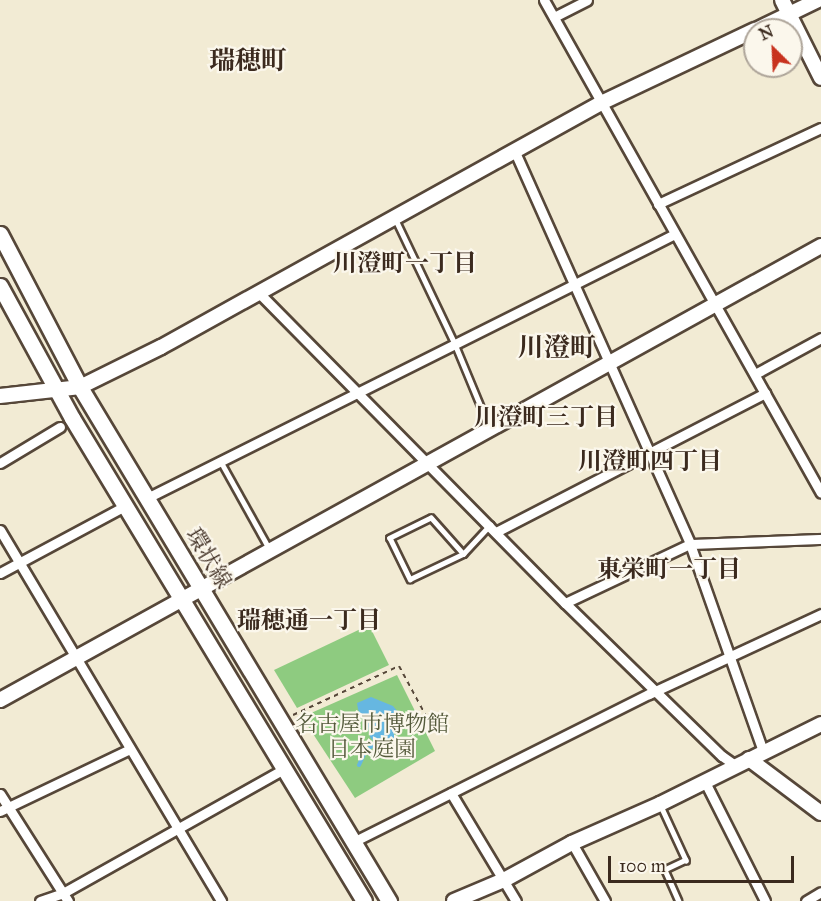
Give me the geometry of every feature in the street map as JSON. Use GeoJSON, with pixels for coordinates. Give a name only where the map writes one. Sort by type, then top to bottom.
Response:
{"type":"FeatureCollection","features":[{"type":"Feature","properties":{"kind":"main road","name":"環状線"},"geometry":{"type":"LineString","coordinates":[[0,234],[80,387],[389,901]]}},
{"type":"Feature","properties":{"kind":"main road","name":"環状線"},"geometry":{"type":"LineString","coordinates":[[0,286],[55,390],[364,901]]}},
{"type":"Feature","properties":{"kind":"street"},"geometry":{"type":"LineString","coordinates":[[544,0],[821,493]]}},
{"type":"Feature","properties":{"kind":"street"},"geometry":{"type":"LineString","coordinates":[[554,17],[587,0]]}},
{"type":"Feature","properties":{"kind":"street"},"geometry":{"type":"LineString","coordinates":[[782,0],[821,78]]}},
{"type":"Feature","properties":{"kind":"street"},"geometry":{"type":"LineString","coordinates":[[781,18],[818,0]]}},
{"type":"Feature","properties":{"kind":"street"},"geometry":{"type":"LineString","coordinates":[[0,396],[80,387],[161,347],[601,103],[743,36]]}},
{"type":"Feature","properties":{"kind":"street"},"geometry":{"type":"LineString","coordinates":[[658,204],[821,128]]}},
{"type":"Feature","properties":{"kind":"street"},"geometry":{"type":"LineString","coordinates":[[514,152],[690,544],[763,751]]}},
{"type":"Feature","properties":{"kind":"street"},"geometry":{"type":"LineString","coordinates":[[147,498],[675,234]]}},
{"type":"Feature","properties":{"kind":"street"},"geometry":{"type":"LineString","coordinates":[[0,700],[821,246]]}},
{"type":"Feature","properties":{"kind":"street"},"geometry":{"type":"LineString","coordinates":[[259,293],[565,603],[722,756],[735,765]]}},
{"type":"Feature","properties":{"kind":"street"},"geometry":{"type":"LineString","coordinates":[[755,374],[821,338]]}},
{"type":"Feature","properties":{"kind":"street"},"geometry":{"type":"LineString","coordinates":[[493,529],[765,393]]}},
{"type":"Feature","properties":{"kind":"street"},"geometry":{"type":"LineString","coordinates":[[0,463],[60,427]]}},
{"type":"Feature","properties":{"kind":"street"},"geometry":{"type":"LineString","coordinates":[[0,573],[125,506]]}},
{"type":"Feature","properties":{"kind":"street"},"geometry":{"type":"LineString","coordinates":[[0,530],[221,901]]}},
{"type":"Feature","properties":{"kind":"street"},"geometry":{"type":"LineString","coordinates":[[565,603],[690,544],[821,539]]}},
{"type":"Feature","properties":{"kind":"street"},"geometry":{"type":"LineString","coordinates":[[353,842],[655,691],[821,614]]}},
{"type":"Feature","properties":{"kind":"street"},"geometry":{"type":"LineString","coordinates":[[454,901],[504,880],[573,843],[660,804],[821,724]]}},
{"type":"Feature","properties":{"kind":"street"},"geometry":{"type":"LineString","coordinates":[[4,809],[130,749]]}},
{"type":"Feature","properties":{"kind":"street"},"geometry":{"type":"LineString","coordinates":[[749,759],[821,813]]}},
{"type":"Feature","properties":{"kind":"street"},"geometry":{"type":"LineString","coordinates":[[40,901],[66,897],[284,769]]}},
{"type":"Feature","properties":{"kind":"street"},"geometry":{"type":"LineString","coordinates":[[705,782],[765,901]]}},
{"type":"Feature","properties":{"kind":"street"},"geometry":{"type":"LineString","coordinates":[[451,793],[516,901]]}},
{"type":"Feature","properties":{"kind":"street"},"geometry":{"type":"LineString","coordinates":[[0,794],[4,809],[66,897]]}},
{"type":"Feature","properties":{"kind":"street"},"geometry":{"type":"LineString","coordinates":[[573,843],[605,901]]}},
{"type":"Feature","properties":{"kind":"street"},"geometry":{"type":"LineString","coordinates":[[806,901],[821,892]]}},
{"type":"Feature","properties":{"kind":"lane"},"geometry":{"type":"LineString","coordinates":[[395,218],[454,344],[490,429]]}},
{"type":"Feature","properties":{"kind":"lane"},"geometry":{"type":"LineString","coordinates":[[220,460],[270,550]]}},
{"type":"Feature","properties":{"kind":"lane"},"geometry":{"type":"LineString","coordinates":[[463,554],[431,518],[390,538],[410,579],[463,554],[493,529]]}},
{"type":"Feature","properties":{"kind":"lane"},"geometry":{"type":"LineString","coordinates":[[660,804],[686,860],[665,870],[680,901]]}},
{"type":"Feature","properties":{"kind":"path"},"geometry":{"type":"LineString","coordinates":[[293,715],[399,666],[425,714]]}},
{"type":"Feature","properties":{"kind":"green space"},"geometry":{"type":"Polygon","coordinates":[[[369,625],[389,665],[297,708],[274,670],[369,625]]]}},
{"type":"Feature","properties":{"kind":"green space","name":"名古屋市博物館 日本庭園"},"geometry":{"type":"Polygon","coordinates":[[[397,675],[435,751],[355,798],[302,717],[397,675]]]}},
{"type":"Feature","properties":{"kind":"water"},"geometry":{"type":"Polygon","coordinates":[[[371,697],[393,706],[398,712],[399,723],[394,734],[395,741],[387,747],[379,748],[370,737],[367,721],[361,717],[358,709],[357,703],[371,697]]]}},
{"type":"Feature","properties":{"kind":"waterway"},"geometry":{"type":"LineString","coordinates":[[359,765],[365,752],[376,742]]}},
{"type":"Feature","properties":{"kind":"district","name":"瑞穂町"},"geometry":{"type":"Point","coordinates":[248,61]}},
{"type":"Feature","properties":{"kind":"district","name":"川澄町一丁目"},"geometry":{"type":"Point","coordinates":[405,264]}},
{"type":"Feature","properties":{"kind":"district","name":"川澄町"},"geometry":{"type":"Point","coordinates":[557,348]}},
{"type":"Feature","properties":{"kind":"district","name":"川澄町三丁目"},"geometry":{"type":"Point","coordinates":[546,418]}},
{"type":"Feature","properties":{"kind":"district","name":"川澄町四丁目"},"geometry":{"type":"Point","coordinates":[650,462]}},
{"type":"Feature","properties":{"kind":"district","name":"東栄町一丁目"},"geometry":{"type":"Point","coordinates":[669,570]}},
{"type":"Feature","properties":{"kind":"district","name":"瑞穂通一丁目"},"geometry":{"type":"Point","coordinates":[309,621]}}]}
